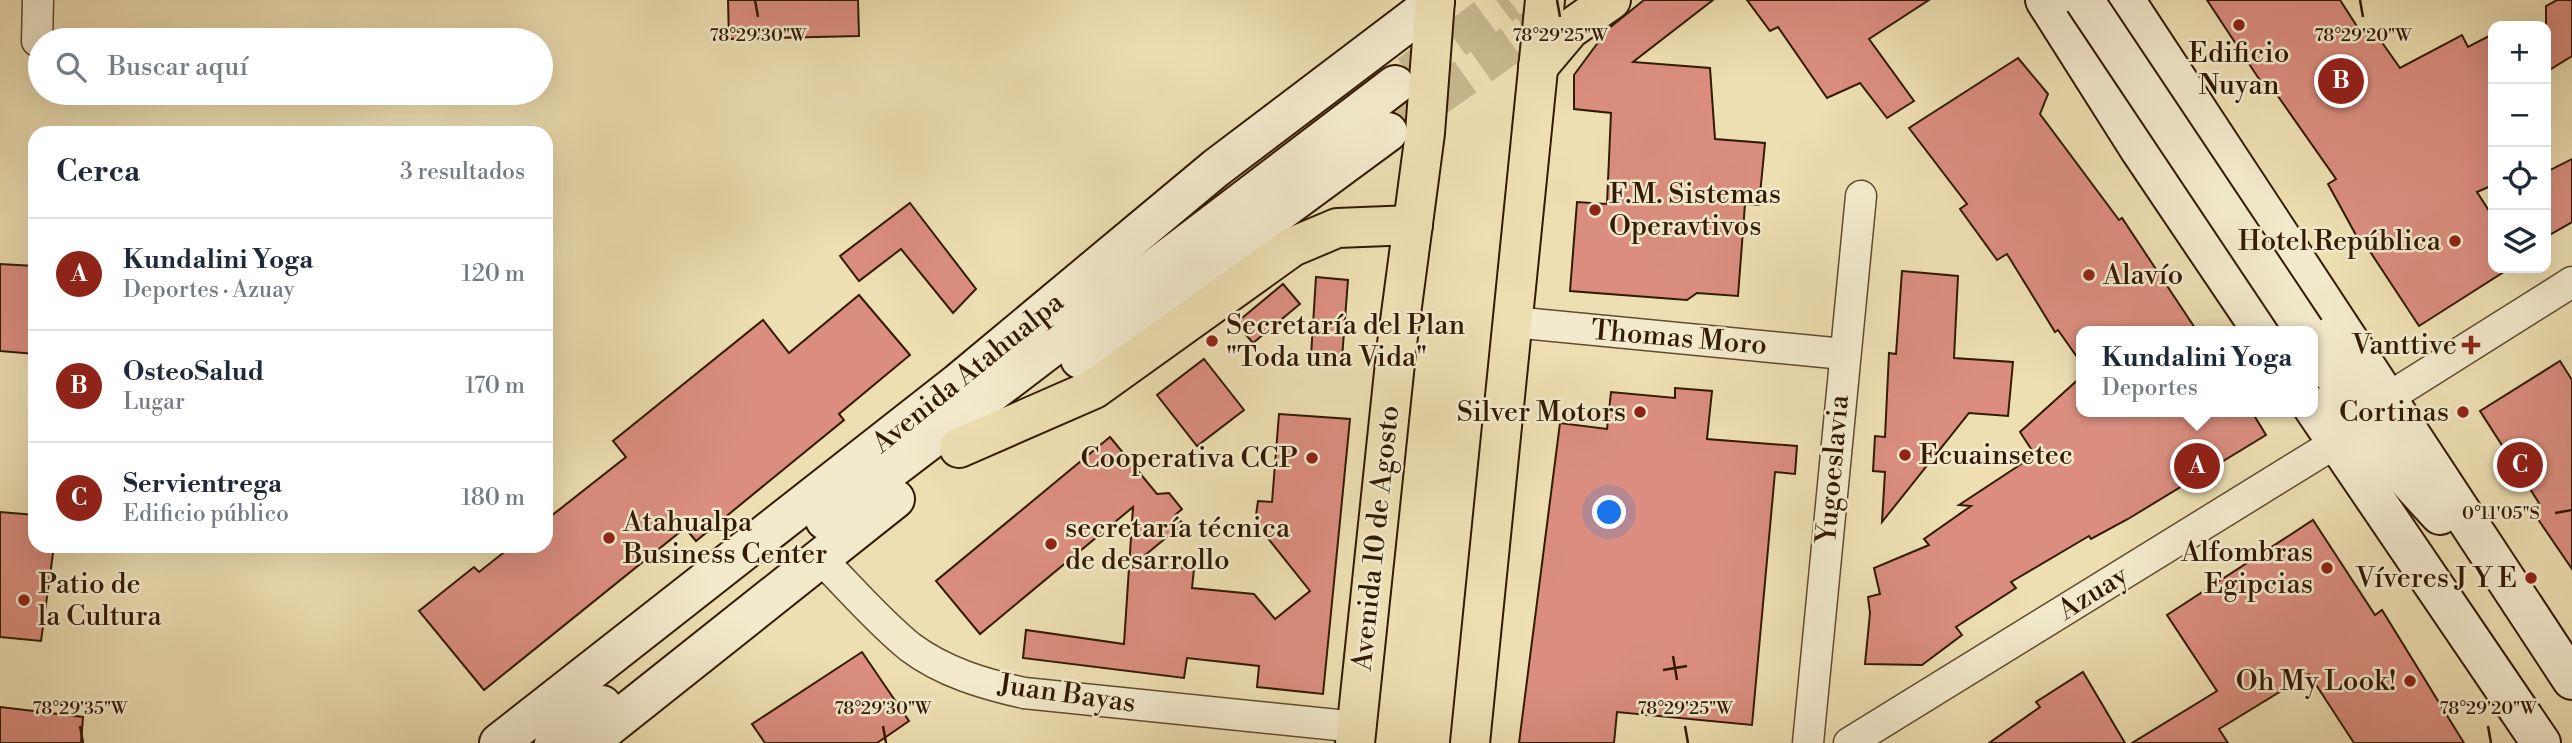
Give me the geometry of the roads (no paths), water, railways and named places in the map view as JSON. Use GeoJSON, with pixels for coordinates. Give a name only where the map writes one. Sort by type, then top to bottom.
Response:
{"type":"FeatureCollection","features":[{"type":"Feature","properties":{"kind":"main road"},"geometry":{"type":"LineString","coordinates":[[1470,743],[1545,0]]}},
{"type":"Feature","properties":{"kind":"main road"},"geometry":{"type":"LineString","coordinates":[[1538,67],[1570,29],[1611,0]]}},
{"type":"Feature","properties":{"kind":"main road"},"geometry":{"type":"LineString","coordinates":[[2125,0],[2508,587],[2572,680]]}},
{"type":"Feature","properties":{"kind":"main road","name":"Avenida 10 de Agosto"},"geometry":{"type":"LineString","coordinates":[[1356,735],[1396,344],[1425,133],[1435,1]]}},
{"type":"Feature","properties":{"kind":"main road","name":"Avenida Atahualpa"},"geometry":{"type":"LineString","coordinates":[[499,743],[958,383],[1216,168],[1435,1]]}},
{"type":"Feature","properties":{"kind":"main road"},"geometry":{"type":"LineString","coordinates":[[2063,8],[2094,76],[2140,150],[2259,326]]}},
{"type":"Feature","properties":{"kind":"main road"},"geometry":{"type":"LineString","coordinates":[[2063,8],[2301,326]]}},
{"type":"Feature","properties":{"kind":"main road"},"geometry":{"type":"LineString","coordinates":[[2094,76],[2121,79],[2144,64],[2150,46],[2145,31]]}},
{"type":"Feature","properties":{"kind":"main road","name":"Avenida Atahualpa"},"geometry":{"type":"LineString","coordinates":[[709,610],[1395,85]]}},
{"type":"Feature","properties":{"kind":"main road"},"geometry":{"type":"LineString","coordinates":[[2140,150],[2145,118],[2167,102],[2180,102],[2194,108],[2206,124]]}},
{"type":"Feature","properties":{"kind":"main road","name":"Avenida Atahualpa"},"geometry":{"type":"LineString","coordinates":[[588,743],[959,448],[1388,132]]}},
{"type":"Feature","properties":{"kind":"main road"},"geometry":{"type":"LineString","coordinates":[[959,448],[1094,389],[1292,247],[1337,228],[1413,225]]}},
{"type":"Feature","properties":{"kind":"main road"},"geometry":{"type":"LineString","coordinates":[[2318,352],[2392,462],[2508,587]]}},
{"type":"Feature","properties":{"kind":"main road"},"geometry":{"type":"LineString","coordinates":[[2318,415],[2541,743]]}},
{"type":"Feature","properties":{"kind":"main road"},"geometry":{"type":"LineString","coordinates":[[2392,462],[2463,626]]}},
{"type":"Feature","properties":{"kind":"main road"},"geometry":{"type":"LineString","coordinates":[[519,743],[688,615],[709,610]]}},
{"type":"Feature","properties":{"kind":"main road"},"geometry":{"type":"LineString","coordinates":[[554,743],[698,628],[709,610]]}},
{"type":"Feature","properties":{"kind":"street"},"geometry":{"type":"LineString","coordinates":[[37,28],[38,0]]}},
{"type":"Feature","properties":{"kind":"street","name":"Yugoeslavia"},"geometry":{"type":"LineString","coordinates":[[1808,743],[1861,196]]}},
{"type":"Feature","properties":{"kind":"street"},"geometry":{"type":"LineString","coordinates":[[2386,399],[2572,282]]}},
{"type":"Feature","properties":{"kind":"street","name":"Thomas Moro"},"geometry":{"type":"LineString","coordinates":[[1513,322],[1844,354]]}},
{"type":"Feature","properties":{"kind":"street","name":"Azuay"},"geometry":{"type":"LineString","coordinates":[[1849,743],[2337,442]]}},
{"type":"Feature","properties":{"kind":"street","name":"Juan Bayas"},"geometry":{"type":"LineString","coordinates":[[821,559],[908,646],[973,680],[1024,693],[1356,735]]}},
{"type":"Feature","properties":{"kind":"tunnel"},"geometry":{"type":"LineString","coordinates":[[1409,74],[1509,0]]}},
{"type":"Feature","properties":{"kind":"tunnel"},"geometry":{"type":"LineString","coordinates":[[1388,132],[1573,0]]}},
{"type":"Feature","properties":{"kind":"place","name":"Edificio Nuyan"},"geometry":{"type":"Point","coordinates":[2239,25]}},
{"type":"Feature","properties":{"kind":"place","name":"OsteoSalud"},"geometry":{"type":"Point","coordinates":[2341,81]}},
{"type":"Feature","properties":{"kind":"place","name":"F.M. Sistemas Operavtivos"},"geometry":{"type":"Point","coordinates":[1595,210]}},
{"type":"Feature","properties":{"kind":"place","name":"Hotel República"},"geometry":{"type":"Point","coordinates":[2455,241]}},
{"type":"Feature","properties":{"kind":"place","name":"Alavío"},"geometry":{"type":"Point","coordinates":[2089,275]}},
{"type":"Feature","properties":{"kind":"place","name":"Secretaría del Plan \"Toda una Vida\""},"geometry":{"type":"Point","coordinates":[1212,341]}},
{"type":"Feature","properties":{"kind":"place","name":"Vanttive"},"geometry":{"type":"Point","coordinates":[2471,345]}},
{"type":"Feature","properties":{"kind":"place","name":"Silver Motors"},"geometry":{"type":"Point","coordinates":[1640,412]}},
{"type":"Feature","properties":{"kind":"place","name":"Cortinas"},"geometry":{"type":"Point","coordinates":[2463,412]}},
{"type":"Feature","properties":{"kind":"place","name":"Ecuainsetec"},"geometry":{"type":"Point","coordinates":[1905,455]}},
{"type":"Feature","properties":{"kind":"place","name":"Cooperativa CCP"},"geometry":{"type":"Point","coordinates":[1312,458]}},
{"type":"Feature","properties":{"kind":"place","name":"Servientrega"},"geometry":{"type":"Point","coordinates":[2520,465]}},
{"type":"Feature","properties":{"kind":"place","name":"Kundalini Yoga"},"geometry":{"type":"Point","coordinates":[2197,466]}},
{"type":"Feature","properties":{"kind":"place","name":"Atahualpa Business Center"},"geometry":{"type":"Point","coordinates":[609,538]}},
{"type":"Feature","properties":{"kind":"place","name":"secretaría técnica de desarrollo"},"geometry":{"type":"Point","coordinates":[1051,544]}},
{"type":"Feature","properties":{"kind":"place","name":"Alfombras Egipcias"},"geometry":{"type":"Point","coordinates":[2327,568]}},
{"type":"Feature","properties":{"kind":"place","name":"Víveres J Y E"},"geometry":{"type":"Point","coordinates":[2531,578]}},
{"type":"Feature","properties":{"kind":"place","name":"Patio de la Cultura"},"geometry":{"type":"Point","coordinates":[24,600]}},
{"type":"Feature","properties":{"kind":"place","name":"Oh My Look!"},"geometry":{"type":"Point","coordinates":[2410,681]}}]}
